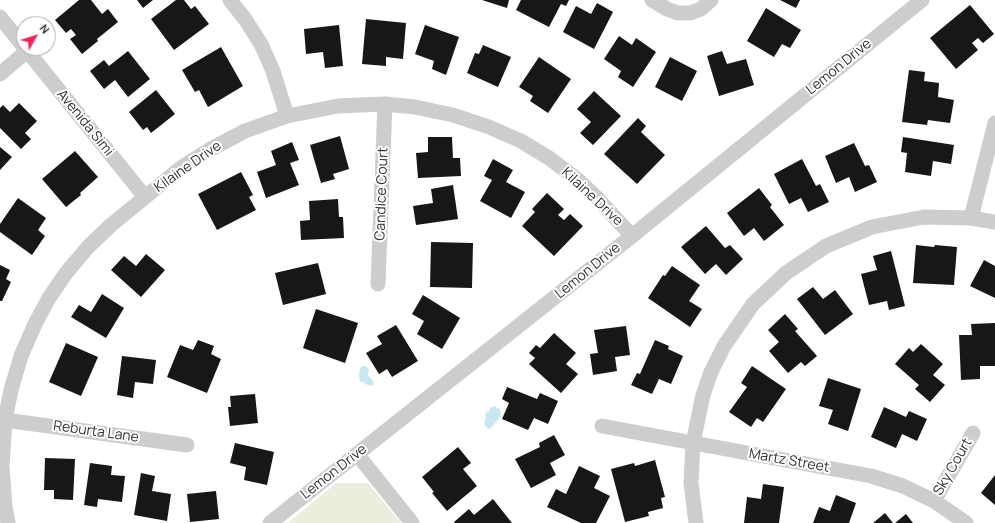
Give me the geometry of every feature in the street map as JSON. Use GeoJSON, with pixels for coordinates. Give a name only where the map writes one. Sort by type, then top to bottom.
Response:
{"type":"FeatureCollection","features":[{"type":"Feature","properties":{"kind":"street"},"geometry":{"type":"LineString","coordinates":[[230,0],[245,19],[261,44],[273,72],[287,116]]}},
{"type":"Feature","properties":{"kind":"street"},"geometry":{"type":"LineString","coordinates":[[652,0],[667,9],[678,13],[690,13],[701,9],[711,0]]}},
{"type":"Feature","properties":{"kind":"street","name":"Lemon Drive"},"geometry":{"type":"LineString","coordinates":[[270,523],[632,236],[922,0]]}},
{"type":"Feature","properties":{"kind":"street","name":"Avenida Simi"},"geometry":{"type":"LineString","coordinates":[[0,17],[16,37]]}},
{"type":"Feature","properties":{"kind":"street"},"geometry":{"type":"LineString","coordinates":[[0,74],[18,56]]}},
{"type":"Feature","properties":{"kind":"street","name":"Avenida Simi"},"geometry":{"type":"LineString","coordinates":[[31,56],[146,197]]}},
{"type":"Feature","properties":{"kind":"street","name":"Kilaine Drive"},"geometry":{"type":"LineString","coordinates":[[8,523],[5,507],[2,466],[5,420],[11,390],[21,356],[35,324],[49,298],[66,273],[88,247],[111,225],[182,167],[209,150],[245,131],[287,116],[338,106],[385,104],[415,107],[453,115],[489,127],[521,141],[549,158],[578,180],[598,199],[632,236]]}},
{"type":"Feature","properties":{"kind":"street","name":"Candice Court"},"geometry":{"type":"LineString","coordinates":[[378,284],[385,104]]}},
{"type":"Feature","properties":{"kind":"street"},"geometry":{"type":"LineString","coordinates":[[971,218],[995,123]]}},
{"type":"Feature","properties":{"kind":"street"},"geometry":{"type":"LineString","coordinates":[[696,523],[691,483],[693,443],[703,395],[711,372],[724,346],[753,304],[786,273],[826,246],[872,227],[924,217],[971,218],[995,222]]}},
{"type":"Feature","properties":{"kind":"street","name":"Reburta Lane"},"geometry":{"type":"LineString","coordinates":[[5,420],[187,445]]}},
{"type":"Feature","properties":{"kind":"street","name":"Martz Street"},"geometry":{"type":"LineString","coordinates":[[602,426],[871,476],[903,486],[934,501],[966,523]]}},
{"type":"Feature","properties":{"kind":"street","name":"Sky Court"},"geometry":{"type":"LineString","coordinates":[[934,501],[972,433]]}},
{"type":"Feature","properties":{"kind":"street"},"geometry":{"type":"LineString","coordinates":[[357,454],[412,523]]}},
{"type":"Feature","properties":{"kind":"green space"},"geometry":{"type":"Polygon","coordinates":[[[336,483],[368,483],[401,523],[288,523],[336,483]]]}},
{"type":"Feature","properties":{"kind":"water"},"geometry":{"type":"Polygon","coordinates":[[[366,366],[369,369],[368,375],[374,382],[372,386],[365,384],[364,382],[360,382],[360,368],[366,366]]]}},
{"type":"Feature","properties":{"kind":"water"},"geometry":{"type":"Polygon","coordinates":[[[494,406],[500,409],[501,416],[491,428],[488,429],[484,424],[486,417],[485,415],[487,411],[489,412],[490,408],[494,406]]]}},
{"type":"Feature","properties":{"kind":"building"},"geometry":{"type":"Polygon","coordinates":[[[79,0],[91,0],[102,14],[108,9],[118,22],[97,39],[98,41],[82,54],[70,39],[76,35],[71,29],[66,33],[56,19],[79,0]]]}},
{"type":"Feature","properties":{"kind":"building"},"geometry":{"type":"Polygon","coordinates":[[[137,0],[153,0],[143,8],[137,0]]]}},
{"type":"Feature","properties":{"kind":"building"},"geometry":{"type":"Polygon","coordinates":[[[176,0],[184,0],[191,9],[195,6],[209,24],[174,50],[151,19],[176,0]]]}},
{"type":"Feature","properties":{"kind":"building"},"geometry":{"type":"Polygon","coordinates":[[[482,0],[509,0],[507,8],[482,0]]]}},
{"type":"Feature","properties":{"kind":"building"},"geometry":{"type":"Polygon","coordinates":[[[521,0],[569,0],[566,6],[561,4],[549,27],[516,10],[521,0]]]}},
{"type":"Feature","properties":{"kind":"building"},"geometry":{"type":"Polygon","coordinates":[[[780,0],[800,0],[796,8],[780,0]]]}},
{"type":"Feature","properties":{"kind":"building"},"geometry":{"type":"Polygon","coordinates":[[[597,3],[613,12],[594,49],[563,32],[576,6],[591,14],[597,3]]]}},
{"type":"Feature","properties":{"kind":"building"},"geometry":{"type":"Polygon","coordinates":[[[970,5],[994,34],[983,43],[978,38],[972,43],[978,50],[956,69],[930,38],[970,5]]]}},
{"type":"Feature","properties":{"kind":"building"},"geometry":{"type":"Polygon","coordinates":[[[766,8],[801,30],[790,48],[782,44],[774,57],[747,41],[766,8]]]}},
{"type":"Feature","properties":{"kind":"building"},"geometry":{"type":"Polygon","coordinates":[[[366,19],[406,23],[403,59],[386,57],[386,66],[362,64],[366,19]]]}},
{"type":"Feature","properties":{"kind":"building"},"geometry":{"type":"Polygon","coordinates":[[[339,25],[343,66],[325,68],[323,52],[306,54],[304,29],[339,25]]]}},
{"type":"Feature","properties":{"kind":"building"},"geometry":{"type":"Polygon","coordinates":[[[425,25],[459,37],[446,75],[432,69],[434,61],[415,54],[425,25]]]}},
{"type":"Feature","properties":{"kind":"building"},"geometry":{"type":"Polygon","coordinates":[[[619,36],[632,45],[636,38],[656,52],[633,87],[618,77],[621,71],[604,59],[619,36]]]}},
{"type":"Feature","properties":{"kind":"building"},"geometry":{"type":"Polygon","coordinates":[[[483,45],[511,57],[498,87],[467,73],[475,53],[479,54],[483,45]]]}},
{"type":"Feature","properties":{"kind":"building"},"geometry":{"type":"Polygon","coordinates":[[[221,47],[243,86],[208,107],[199,90],[195,92],[182,70],[221,47]]]}},
{"type":"Feature","properties":{"kind":"building"},"geometry":{"type":"Polygon","coordinates":[[[128,51],[150,79],[128,97],[115,80],[104,89],[90,71],[104,60],[109,66],[128,51]]]}},
{"type":"Feature","properties":{"kind":"building"},"geometry":{"type":"Polygon","coordinates":[[[722,51],[727,64],[746,59],[754,85],[719,96],[707,56],[722,51]]]}},
{"type":"Feature","properties":{"kind":"building"},"geometry":{"type":"Polygon","coordinates":[[[539,57],[571,79],[548,113],[530,101],[533,96],[519,87],[539,57]]]}},
{"type":"Feature","properties":{"kind":"building"},"geometry":{"type":"Polygon","coordinates":[[[670,57],[697,71],[682,101],[655,87],[670,57]]]}},
{"type":"Feature","properties":{"kind":"building"},"geometry":{"type":"Polygon","coordinates":[[[909,70],[925,72],[924,81],[939,83],[938,97],[954,100],[950,123],[928,120],[927,125],[902,122],[909,70]]]}},
{"type":"Feature","properties":{"kind":"building"},"geometry":{"type":"Polygon","coordinates":[[[156,90],[175,114],[151,133],[147,127],[143,130],[129,112],[156,90]]]}},
{"type":"Feature","properties":{"kind":"building"},"geometry":{"type":"Polygon","coordinates":[[[594,91],[621,116],[593,145],[580,133],[591,122],[577,109],[594,91]]]}},
{"type":"Feature","properties":{"kind":"building"},"geometry":{"type":"Polygon","coordinates":[[[19,103],[37,121],[25,133],[31,139],[21,149],[0,128],[0,108],[3,105],[10,112],[19,103]]]}},
{"type":"Feature","properties":{"kind":"building"},"geometry":{"type":"Polygon","coordinates":[[[638,118],[646,126],[641,132],[665,155],[637,184],[604,154],[638,118]]]}},
{"type":"Feature","properties":{"kind":"building"},"geometry":{"type":"Polygon","coordinates":[[[340,136],[349,169],[333,174],[335,179],[321,183],[310,145],[340,136]]]}},
{"type":"Feature","properties":{"kind":"building"},"geometry":{"type":"Polygon","coordinates":[[[428,137],[452,137],[453,158],[460,158],[461,176],[418,178],[416,153],[428,152],[428,137]]]}},
{"type":"Feature","properties":{"kind":"building"},"geometry":{"type":"Polygon","coordinates":[[[903,137],[954,145],[951,164],[933,161],[931,176],[905,172],[907,153],[901,152],[903,137]]]}},
{"type":"Feature","properties":{"kind":"building"},"geometry":{"type":"Polygon","coordinates":[[[292,142],[299,160],[290,163],[299,185],[266,198],[257,172],[276,165],[271,151],[292,142]]]}},
{"type":"Feature","properties":{"kind":"building"},"geometry":{"type":"Polygon","coordinates":[[[854,143],[865,166],[869,165],[877,182],[855,192],[849,177],[836,183],[825,156],[854,143]]]}},
{"type":"Feature","properties":{"kind":"building"},"geometry":{"type":"Polygon","coordinates":[[[0,147],[12,157],[0,170],[0,147]]]}},
{"type":"Feature","properties":{"kind":"building"},"geometry":{"type":"Polygon","coordinates":[[[75,151],[98,177],[80,193],[81,195],[66,207],[42,179],[75,151]]]}},
{"type":"Feature","properties":{"kind":"building"},"geometry":{"type":"Polygon","coordinates":[[[493,159],[513,170],[506,182],[525,192],[511,218],[480,201],[492,180],[484,176],[493,159]]]}},
{"type":"Feature","properties":{"kind":"building"},"geometry":{"type":"Polygon","coordinates":[[[802,159],[816,186],[820,184],[829,202],[808,212],[801,198],[789,204],[774,174],[802,159]]]}},
{"type":"Feature","properties":{"kind":"building"},"geometry":{"type":"Polygon","coordinates":[[[241,172],[253,195],[249,197],[256,210],[217,230],[198,194],[241,172]]]}},
{"type":"Feature","properties":{"kind":"building"},"geometry":{"type":"Polygon","coordinates":[[[453,185],[458,219],[416,225],[413,206],[433,203],[431,189],[453,185]]]}},
{"type":"Feature","properties":{"kind":"building"},"geometry":{"type":"Polygon","coordinates":[[[759,188],[772,205],[770,207],[784,225],[764,241],[754,228],[744,236],[727,213],[759,188]]]}},
{"type":"Feature","properties":{"kind":"building"},"geometry":{"type":"Polygon","coordinates":[[[547,193],[564,209],[558,215],[564,220],[570,214],[583,226],[554,256],[522,226],[535,212],[532,209],[547,193]]]}},
{"type":"Feature","properties":{"kind":"building"},"geometry":{"type":"Polygon","coordinates":[[[18,198],[46,218],[38,230],[45,236],[32,255],[0,232],[0,224],[18,198]]]}},
{"type":"Feature","properties":{"kind":"building"},"geometry":{"type":"Polygon","coordinates":[[[338,199],[339,217],[343,217],[344,238],[301,240],[300,221],[310,220],[309,201],[338,199]]]}},
{"type":"Feature","properties":{"kind":"building"},"geometry":{"type":"Polygon","coordinates":[[[706,226],[725,248],[730,245],[743,259],[726,275],[716,264],[705,274],[681,247],[706,226]]]}},
{"type":"Feature","properties":{"kind":"building"},"geometry":{"type":"Polygon","coordinates":[[[431,242],[473,243],[472,288],[430,287],[431,242]]]}},
{"type":"Feature","properties":{"kind":"building"},"geometry":{"type":"Polygon","coordinates":[[[916,245],[957,247],[954,285],[913,283],[916,245]]]}},
{"type":"Feature","properties":{"kind":"building"},"geometry":{"type":"Polygon","coordinates":[[[891,251],[905,306],[889,310],[887,301],[869,305],[861,274],[877,270],[873,256],[891,251]]]}},
{"type":"Feature","properties":{"kind":"building"},"geometry":{"type":"Polygon","coordinates":[[[146,254],[165,270],[141,297],[111,270],[124,256],[136,266],[146,254]]]}},
{"type":"Feature","properties":{"kind":"building"},"geometry":{"type":"Polygon","coordinates":[[[984,260],[995,266],[995,298],[970,286],[984,260]]]}},
{"type":"Feature","properties":{"kind":"building"},"geometry":{"type":"Polygon","coordinates":[[[318,263],[326,294],[283,305],[275,273],[318,263]]]}},
{"type":"Feature","properties":{"kind":"building"},"geometry":{"type":"Polygon","coordinates":[[[0,265],[10,270],[6,279],[11,282],[2,301],[0,301],[0,265]]]}},
{"type":"Feature","properties":{"kind":"building"},"geometry":{"type":"Polygon","coordinates":[[[672,266],[700,285],[689,301],[702,309],[690,327],[648,298],[663,275],[665,276],[672,266]]]}},
{"type":"Feature","properties":{"kind":"building"},"geometry":{"type":"Polygon","coordinates":[[[813,287],[823,299],[835,290],[853,314],[825,335],[797,299],[813,287]]]}},
{"type":"Feature","properties":{"kind":"building"},"geometry":{"type":"Polygon","coordinates":[[[102,294],[124,308],[106,338],[71,317],[79,305],[91,312],[102,294]]]}},
{"type":"Feature","properties":{"kind":"building"},"geometry":{"type":"Polygon","coordinates":[[[423,295],[460,318],[442,349],[417,334],[424,321],[412,314],[423,295]]]}},
{"type":"Feature","properties":{"kind":"building"},"geometry":{"type":"Polygon","coordinates":[[[316,309],[358,323],[345,363],[303,348],[316,309]]]}},
{"type":"Feature","properties":{"kind":"building"},"geometry":{"type":"Polygon","coordinates":[[[785,314],[798,329],[795,331],[817,356],[805,366],[801,362],[788,373],[769,351],[779,342],[768,330],[785,314]]]}},
{"type":"Feature","properties":{"kind":"building"},"geometry":{"type":"Polygon","coordinates":[[[995,323],[995,366],[980,366],[980,379],[961,380],[959,335],[972,335],[971,324],[995,323]]]}},
{"type":"Feature","properties":{"kind":"building"},"geometry":{"type":"Polygon","coordinates":[[[396,325],[418,361],[392,377],[387,369],[379,374],[366,353],[382,344],[377,336],[396,325]]]}},
{"type":"Feature","properties":{"kind":"building"},"geometry":{"type":"Polygon","coordinates":[[[626,326],[630,355],[615,357],[617,371],[593,375],[590,354],[598,353],[594,330],[626,326]]]}},
{"type":"Feature","properties":{"kind":"building"},"geometry":{"type":"Polygon","coordinates":[[[554,333],[576,353],[566,364],[578,374],[561,393],[529,364],[535,358],[529,353],[536,345],[540,348],[554,333]]]}},
{"type":"Feature","properties":{"kind":"building"},"geometry":{"type":"Polygon","coordinates":[[[198,340],[214,346],[211,354],[221,359],[207,393],[167,377],[180,345],[193,350],[198,340]]]}},
{"type":"Feature","properties":{"kind":"building"},"geometry":{"type":"Polygon","coordinates":[[[655,340],[669,346],[668,349],[683,356],[671,384],[659,379],[652,394],[631,385],[637,373],[640,374],[655,340]]]}},
{"type":"Feature","properties":{"kind":"building"},"geometry":{"type":"Polygon","coordinates":[[[66,343],[98,357],[81,396],[49,382],[66,343]]]}},
{"type":"Feature","properties":{"kind":"building"},"geometry":{"type":"Polygon","coordinates":[[[921,344],[943,364],[933,375],[945,385],[930,402],[915,389],[919,385],[895,364],[909,348],[913,352],[921,344]]]}},
{"type":"Feature","properties":{"kind":"building"},"geometry":{"type":"Polygon","coordinates":[[[122,356],[156,360],[153,384],[135,382],[133,398],[117,395],[122,356]]]}},
{"type":"Feature","properties":{"kind":"building"},"geometry":{"type":"Polygon","coordinates":[[[752,366],[786,389],[763,422],[757,418],[751,427],[729,412],[747,387],[741,383],[752,366]]]}},
{"type":"Feature","properties":{"kind":"building"},"geometry":{"type":"Polygon","coordinates":[[[828,378],[861,389],[848,431],[828,424],[833,410],[819,406],[828,378]]]}},
{"type":"Feature","properties":{"kind":"building"},"geometry":{"type":"Polygon","coordinates":[[[507,387],[537,399],[540,393],[558,401],[548,424],[534,418],[528,430],[502,419],[509,403],[502,399],[507,387]]]}},
{"type":"Feature","properties":{"kind":"building"},"geometry":{"type":"Polygon","coordinates":[[[255,394],[258,423],[230,426],[228,407],[231,407],[230,396],[255,394]]]}},
{"type":"Feature","properties":{"kind":"building"},"geometry":{"type":"Polygon","coordinates":[[[884,407],[906,417],[909,411],[927,419],[917,441],[902,434],[896,448],[871,437],[884,407]]]}},
{"type":"Feature","properties":{"kind":"building"},"geometry":{"type":"Polygon","coordinates":[[[554,435],[565,455],[550,463],[556,475],[531,488],[515,459],[540,447],[539,443],[554,435]]]}},
{"type":"Feature","properties":{"kind":"building"},"geometry":{"type":"Polygon","coordinates":[[[235,443],[274,452],[267,485],[244,480],[246,467],[230,463],[235,443]]]}},
{"type":"Feature","properties":{"kind":"building"},"geometry":{"type":"Polygon","coordinates":[[[458,447],[471,463],[463,469],[477,486],[447,511],[432,493],[434,492],[422,477],[458,447]]]}},
{"type":"Feature","properties":{"kind":"building"},"geometry":{"type":"Polygon","coordinates":[[[45,458],[75,459],[73,500],[54,499],[54,490],[44,490],[45,458]]]}},
{"type":"Feature","properties":{"kind":"building"},"geometry":{"type":"Polygon","coordinates":[[[655,460],[665,497],[661,498],[663,508],[648,512],[649,516],[625,522],[611,469],[634,463],[635,466],[655,460]]]}},
{"type":"Feature","properties":{"kind":"building"},"geometry":{"type":"Polygon","coordinates":[[[90,463],[112,466],[111,475],[125,476],[122,502],[98,499],[97,507],[84,505],[90,463]]]}},
{"type":"Feature","properties":{"kind":"building"},"geometry":{"type":"Polygon","coordinates":[[[579,466],[600,476],[594,488],[610,496],[596,523],[581,523],[547,507],[556,489],[566,494],[579,466]]]}},
{"type":"Feature","properties":{"kind":"building"},"geometry":{"type":"Polygon","coordinates":[[[141,473],[155,476],[152,491],[171,494],[167,521],[134,515],[141,473]]]}},
{"type":"Feature","properties":{"kind":"building"},"geometry":{"type":"Polygon","coordinates":[[[995,475],[995,505],[981,493],[995,475]]]}},
{"type":"Feature","properties":{"kind":"building"},"geometry":{"type":"Polygon","coordinates":[[[763,484],[784,487],[779,523],[744,523],[747,497],[761,499],[763,484]]]}},
{"type":"Feature","properties":{"kind":"building"},"geometry":{"type":"Polygon","coordinates":[[[216,491],[219,519],[190,522],[187,494],[216,491]]]}},
{"type":"Feature","properties":{"kind":"building"},"geometry":{"type":"Polygon","coordinates":[[[836,495],[856,503],[849,523],[813,523],[819,507],[830,511],[836,495]]]}},
{"type":"Feature","properties":{"kind":"building"},"geometry":{"type":"Polygon","coordinates":[[[493,499],[512,523],[454,522],[469,509],[474,515],[493,499]]]}},
{"type":"Feature","properties":{"kind":"building"},"geometry":{"type":"Polygon","coordinates":[[[885,513],[893,523],[873,523],[885,513]]]}},
{"type":"Feature","properties":{"kind":"building"},"geometry":{"type":"Polygon","coordinates":[[[906,514],[913,523],[895,523],[906,514]]]}}]}
